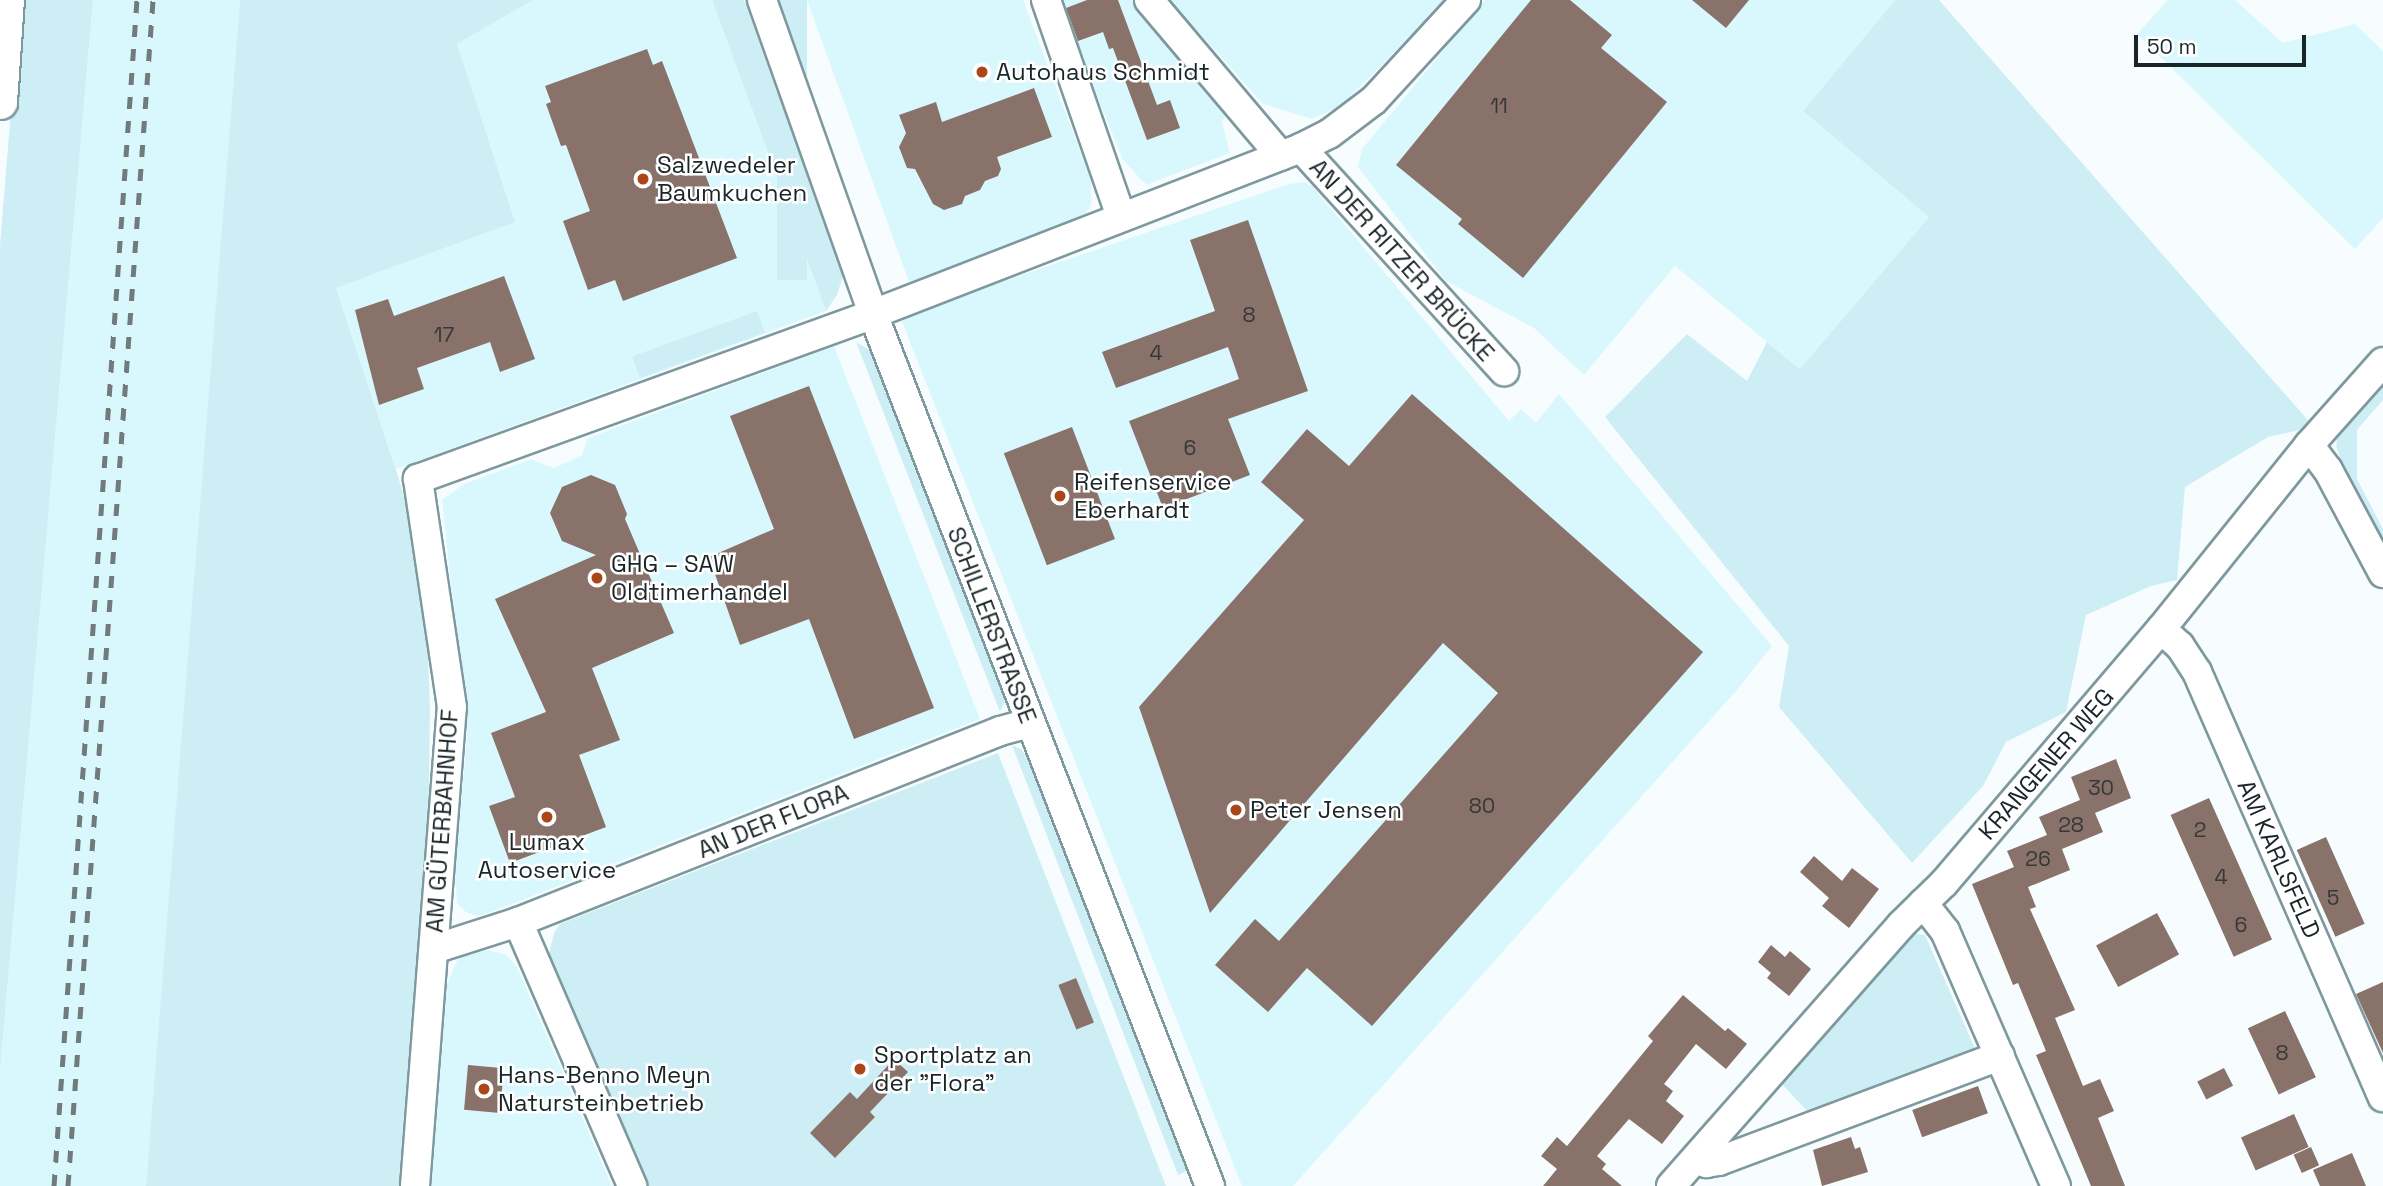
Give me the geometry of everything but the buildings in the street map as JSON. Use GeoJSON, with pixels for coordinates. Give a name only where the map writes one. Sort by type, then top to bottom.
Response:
{"type":"FeatureCollection","features":[{"type":"Feature","properties":{"kind":"street"},"geometry":{"type":"LineString","coordinates":[[0,102],[7,0]]}},
{"type":"Feature","properties":{"kind":"street","name":"SCHILLERSTRASSE"},"geometry":{"type":"LineString","coordinates":[[762,0],[873,314],[1210,1186]]}},
{"type":"Feature","properties":{"kind":"street"},"geometry":{"type":"LineString","coordinates":[[1046,0],[1121,217]]}},
{"type":"Feature","properties":{"kind":"street","name":"AN DER RITZER BRÜCKE"},"geometry":{"type":"LineString","coordinates":[[1149,0],[1291,152],[1504,372]]}},
{"type":"Feature","properties":{"kind":"street","name":"AN DER RITZER BRÜCKE"},"geometry":{"type":"LineString","coordinates":[[873,314],[1291,152],[1329,134],[1374,100],[1466,0]]}},
{"type":"Feature","properties":{"kind":"street","name":"AM GÜTERBAHNHOF"},"geometry":{"type":"LineString","coordinates":[[415,1186],[452,707],[418,479],[873,314]]}},
{"type":"Feature","properties":{"kind":"street","name":"KRANGENER WEG"},"geometry":{"type":"LineString","coordinates":[[1671,1186],[1923,903],[1944,883],[2161,629],[2309,445],[2383,362]]}},
{"type":"Feature","properties":{"kind":"street"},"geometry":{"type":"LineString","coordinates":[[2309,445],[2329,470],[2383,573]]}},
{"type":"Feature","properties":{"kind":"street","name":"AM KARLSFELD"},"geometry":{"type":"LineString","coordinates":[[2161,629],[2180,646],[2197,672],[2383,1097]]}},
{"type":"Feature","properties":{"kind":"street","name":"AN DER FLORA"},"geometry":{"type":"LineString","coordinates":[[434,949],[518,922],[1000,731],[1029,723]]}},
{"type":"Feature","properties":{"kind":"street"},"geometry":{"type":"LineString","coordinates":[[1923,903],[1945,932],[2056,1186]]}},
{"type":"Feature","properties":{"kind":"street"},"geometry":{"type":"LineString","coordinates":[[518,922],[632,1186]]}},
{"type":"Feature","properties":{"kind":"street"},"geometry":{"type":"LineString","coordinates":[[1698,1156],[1706,1163],[1720,1161],[2000,1056]]}},
{"type":"Feature","properties":{"kind":"shaded area"},"geometry":{"type":"Polygon","coordinates":[[[20,0],[93,0],[0,1072],[0,245],[20,0]]]}},
{"type":"Feature","properties":{"kind":"shaded area"},"geometry":{"type":"Polygon","coordinates":[[[93,0],[240,0],[173,863],[146,1186],[0,1186],[0,1072],[93,0]]]}},
{"type":"Feature","properties":{"kind":"shaded area"},"geometry":{"type":"Polygon","coordinates":[[[240,0],[533,0],[457,44],[515,222],[336,288],[398,476],[412,526],[426,603],[430,709],[427,940],[407,1186],[146,1186],[240,0]]]}},
{"type":"Feature","properties":{"kind":"shaded area"},"geometry":{"type":"Polygon","coordinates":[[[533,0],[712,0],[826,311],[396,469],[336,288],[514,222],[457,44],[533,0]]]}},
{"type":"Feature","properties":{"kind":"shaded area"},"geometry":{"type":"Polygon","coordinates":[[[712,0],[744,0],[843,276],[837,295],[826,311],[712,0]]]}},
{"type":"Feature","properties":{"kind":"shaded area"},"geometry":{"type":"Polygon","coordinates":[[[777,0],[807,0],[807,280],[777,280],[777,0]]]}},
{"type":"Feature","properties":{"kind":"shaded area","name":"Autohaus Schmidt"},"geometry":{"type":"Polygon","coordinates":[[[807,0],[1023,0],[1091,180],[1091,205],[1081,221],[909,282],[807,0]]]}},
{"type":"Feature","properties":{"kind":"shaded area"},"geometry":{"type":"Polygon","coordinates":[[[1058,0],[1137,0],[1229,111],[1222,122],[1230,153],[1146,185],[1123,160],[1058,0]]]}},
{"type":"Feature","properties":{"kind":"shaded area"},"geometry":{"type":"Polygon","coordinates":[[[1170,0],[1445,1],[1341,106],[1312,119],[1263,104],[1170,0]]]}},
{"type":"Feature","properties":{"kind":"shaded area"},"geometry":{"type":"Polygon","coordinates":[[[1485,0],[1895,0],[1803,111],[1929,217],[1800,369],[1675,266],[1584,375],[1534,328],[1446,281],[1358,167],[1362,149],[1485,0]]]}},
{"type":"Feature","properties":{"kind":"shaded area"},"geometry":{"type":"Polygon","coordinates":[[[1895,0],[1939,0],[2314,427],[2268,437],[2185,487],[2177,580],[2151,586],[2086,615],[2066,712],[2006,742],[1983,786],[1912,863],[1779,707],[1789,646],[1605,417],[1687,334],[1747,381],[1767,342],[1800,369],[1929,217],[1803,111],[1895,0]]]}},
{"type":"Feature","properties":{"kind":"shaded area"},"geometry":{"type":"Polygon","coordinates":[[[2168,0],[2235,0],[2283,43],[2355,24],[2383,51],[2383,218],[2355,249],[2137,34],[2168,0]]]}},
{"type":"Feature","properties":{"kind":"shaded area"},"geometry":{"type":"Polygon","coordinates":[[[1304,182],[1312,186],[1509,421],[1521,409],[1536,423],[1559,394],[1772,646],[1736,691],[1293,1186],[1242,1186],[902,322],[907,314],[1289,184],[1304,182]]]}},
{"type":"Feature","properties":{"kind":"shaded area"},"geometry":{"type":"Polygon","coordinates":[[[757,311],[765,333],[640,378],[632,356],[757,311]]]}},
{"type":"Feature","properties":{"kind":"shaded area"},"geometry":{"type":"Polygon","coordinates":[[[856,342],[876,354],[1004,688],[1004,703],[1000,712],[856,342]]]}},
{"type":"Feature","properties":{"kind":"shaded area"},"geometry":{"type":"Polygon","coordinates":[[[834,346],[980,719],[497,910],[478,916],[466,912],[457,903],[455,873],[467,737],[442,500],[464,484],[531,459],[554,468],[582,455],[588,438],[834,346]]]}},
{"type":"Feature","properties":{"kind":"shaded area"},"geometry":{"type":"Polygon","coordinates":[[[2383,375],[2383,400],[2357,430],[2357,479],[2383,529],[2383,551],[2351,488],[2336,446],[2339,425],[2383,375]]]}},
{"type":"Feature","properties":{"kind":"shaded area"},"geometry":{"type":"Polygon","coordinates":[[[1012,745],[1021,749],[1033,765],[1192,1169],[1178,1175],[1012,745]]]}},
{"type":"Feature","properties":{"kind":"shaded area","name":"Sportplatz an der \"Flora\""},"geometry":{"type":"Polygon","coordinates":[[[998,753],[1166,1186],[649,1186],[549,953],[554,933],[560,924],[998,753]]]}},
{"type":"Feature","properties":{"kind":"shaded area"},"geometry":{"type":"Polygon","coordinates":[[[1908,933],[1925,935],[1977,1053],[1810,1114],[1778,1080],[1908,933]]]}},
{"type":"Feature","properties":{"kind":"shaded area"},"geometry":{"type":"Polygon","coordinates":[[[488,950],[505,954],[517,967],[612,1186],[431,1186],[445,990],[458,958],[488,950]]]}},
{"type":"Feature","properties":{"kind":"railway"},"geometry":{"type":"LineString","coordinates":[[54,1186],[137,0]]}},
{"type":"Feature","properties":{"kind":"railway"},"geometry":{"type":"LineString","coordinates":[[68,1186],[153,0]]}},
{"type":"Feature","properties":{"kind":"place","name":"Autohaus Schmidt"},"geometry":{"type":"Point","coordinates":[982,72]}},
{"type":"Feature","properties":{"kind":"place","name":"Salzwedeler Baumkuchen"},"geometry":{"type":"Point","coordinates":[643,179]}},
{"type":"Feature","properties":{"kind":"place","name":"Reifenservice Eberhardt"},"geometry":{"type":"Point","coordinates":[1060,496]}},
{"type":"Feature","properties":{"kind":"place","name":"GHG – SAW Oldtimerhandel"},"geometry":{"type":"Point","coordinates":[597,578]}},
{"type":"Feature","properties":{"kind":"place","name":"Peter Jensen"},"geometry":{"type":"Point","coordinates":[1236,810]}},
{"type":"Feature","properties":{"kind":"place","name":"Lumax Autoservice"},"geometry":{"type":"Point","coordinates":[547,817]}},
{"type":"Feature","properties":{"kind":"place","name":"Sportplatz an der \"Flora\""},"geometry":{"type":"Point","coordinates":[860,1069]}},
{"type":"Feature","properties":{"kind":"place","name":"Hans-Benno Meyn Natursteinbetrieb"},"geometry":{"type":"Point","coordinates":[484,1089]}}]}
